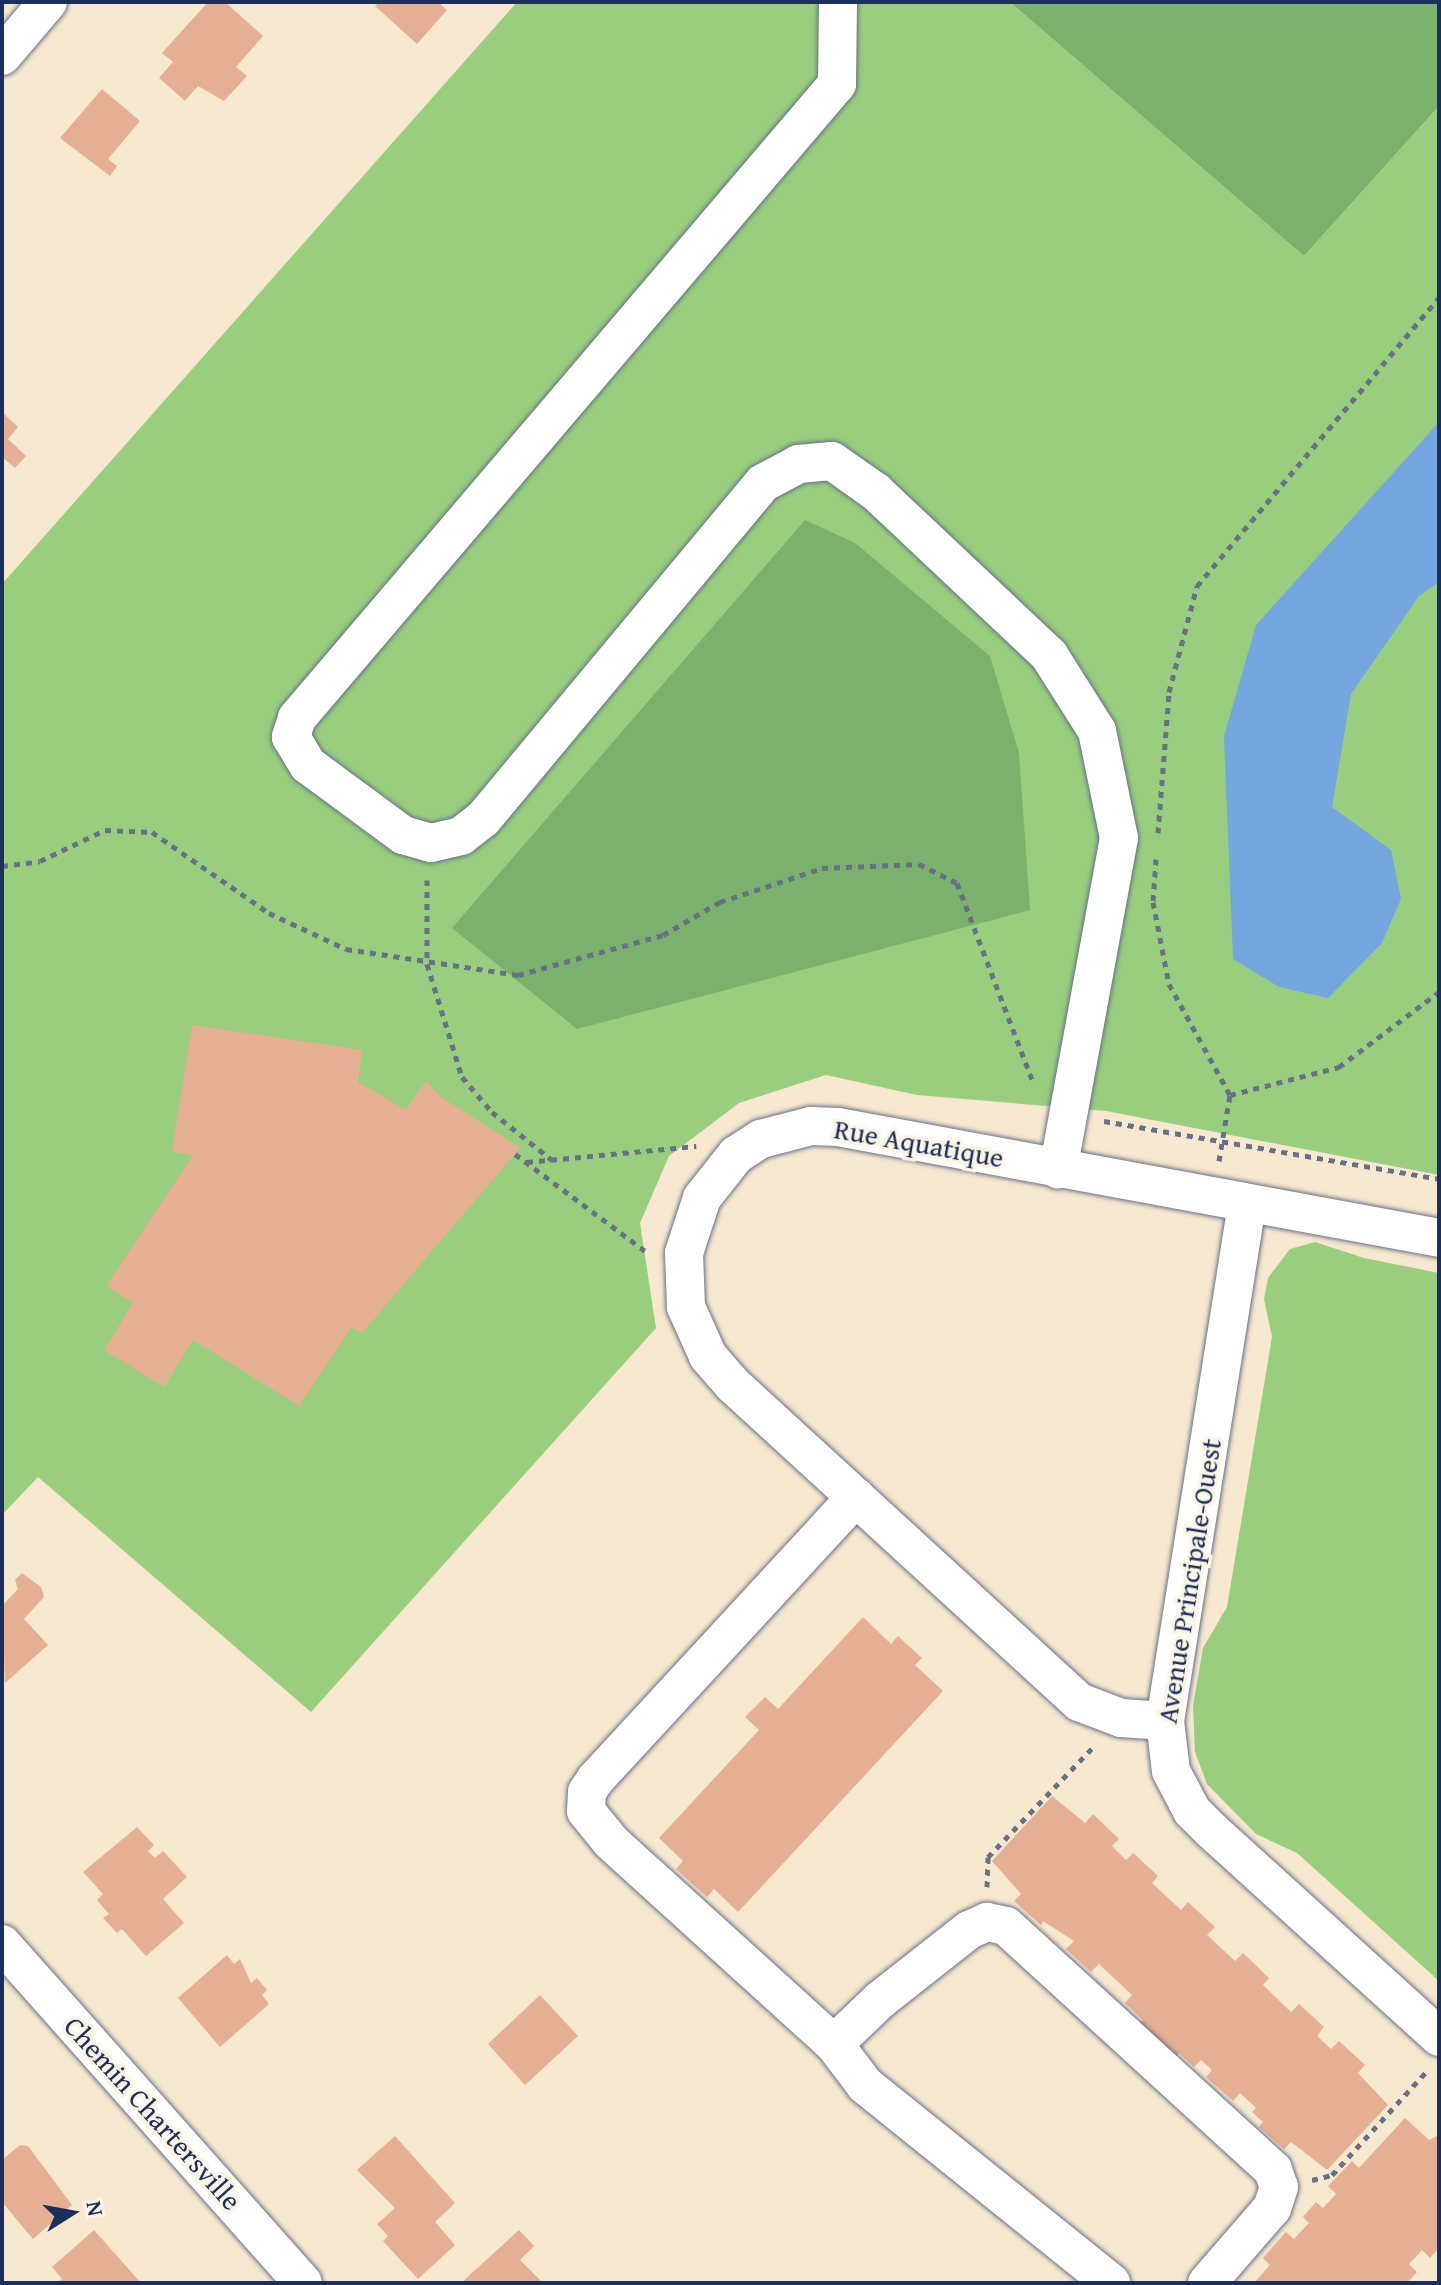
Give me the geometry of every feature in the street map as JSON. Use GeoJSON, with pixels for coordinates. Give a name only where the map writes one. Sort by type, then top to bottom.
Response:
{"type":"FeatureCollection","features":[{"type":"Feature","properties":{"kind":"street"},"geometry":{"type":"LineString","coordinates":[[2,56],[48,2]]}},
{"type":"Feature","properties":{"kind":"street"},"geometry":{"type":"LineString","coordinates":[[838,2],[837,84],[292,727],[292,745],[308,765],[403,835],[431,843],[461,836],[483,819],[763,483],[798,464],[832,461],[876,492],[1049,655],[1097,731],[1119,838],[1058,1169]]}},
{"type":"Feature","properties":{"kind":"street","name":"Rue Aquatique"},"geometry":{"type":"LineString","coordinates":[[1165,1721],[1121,1718],[1100,1712],[1065,1691],[708,1356],[686,1307],[683,1280],[689,1227],[718,1174],[736,1155],[786,1131],[811,1126],[874,1132],[1058,1169],[1439,1238]]}},
{"type":"Feature","properties":{"kind":"street","name":"Avenue Principale-Ouest"},"geometry":{"type":"LineString","coordinates":[[1230,1201],[1165,1721],[1171,1771],[1192,1811],[1439,2037]]}},
{"type":"Feature","properties":{"kind":"street"},"geometry":{"type":"LineString","coordinates":[[856,1497],[595,1780],[585,1803],[600,1832],[834,2044],[865,2085],[1111,2283]]}},
{"type":"Feature","properties":{"kind":"street"},"geometry":{"type":"LineString","coordinates":[[834,2044],[880,2000],[969,1930],[987,1922],[1015,1933],[1273,2170],[1279,2187],[1272,2208],[1207,2283]]}},
{"type":"Feature","properties":{"kind":"street","name":"Chemin Chartersville"},"geometry":{"type":"LineString","coordinates":[[2,1944],[303,2283]]}},
{"type":"Feature","properties":{"kind":"path"},"geometry":{"type":"LineString","coordinates":[[1230,1201],[1222,1144],[1230,1095],[1169,984],[1153,902],[1169,692],[1197,586],[1439,298]]}},
{"type":"Feature","properties":{"kind":"path"},"geometry":{"type":"LineString","coordinates":[[2,866],[40,861],[105,830],[152,832],[269,913],[346,949],[427,964],[518,975],[663,935],[720,902],[822,868],[919,864],[957,883],[1036,1091],[1068,1114],[1222,1144],[1439,1179]]}},
{"type":"Feature","properties":{"kind":"path"},"geometry":{"type":"LineString","coordinates":[[431,843],[427,964],[462,1077],[492,1112],[552,1160]]}},
{"type":"Feature","properties":{"kind":"path"},"geometry":{"type":"LineString","coordinates":[[1230,1095],[1339,1067],[1439,992]]}},
{"type":"Feature","properties":{"kind":"path"},"geometry":{"type":"LineString","coordinates":[[527,1162],[701,1145]]}},
{"type":"Feature","properties":{"kind":"path"},"geometry":{"type":"LineString","coordinates":[[515,1154],[683,1280]]}},
{"type":"Feature","properties":{"kind":"path"},"geometry":{"type":"LineString","coordinates":[[987,1922],[988,1857],[1121,1718]]}},
{"type":"Feature","properties":{"kind":"path"},"geometry":{"type":"LineString","coordinates":[[1279,2187],[1332,2175],[1439,2058]]}},
{"type":"Feature","properties":{"kind":"green space"},"geometry":{"type":"Polygon","coordinates":[[[517,2],[1010,2],[1304,256],[1439,106],[1439,1175],[1106,1111],[917,1095],[826,1075],[739,1103],[669,1156],[640,1223],[656,1328],[311,1712],[38,1477],[2,1515],[2,584],[517,2]]]}},
{"type":"Feature","properties":{"kind":"green space"},"geometry":{"type":"Polygon","coordinates":[[[1010,2],[1439,2],[1439,106],[1304,256],[1010,2]]]}},
{"type":"Feature","properties":{"kind":"green space"},"geometry":{"type":"Polygon","coordinates":[[[805,520],[855,543],[990,656],[1019,753],[1030,910],[577,1029],[452,928],[805,520]]]}},
{"type":"Feature","properties":{"kind":"green space"},"geometry":{"type":"Polygon","coordinates":[[[1315,1242],[1364,1258],[1439,1273],[1439,1981],[1297,1853],[1256,1834],[1207,1784],[1195,1752],[1193,1706],[1203,1648],[1227,1607],[1272,1337],[1264,1299],[1268,1278],[1290,1249],[1315,1242]]]}},
{"type":"Feature","properties":{"kind":"water"},"geometry":{"type":"Polygon","coordinates":[[[1439,422],[1439,582],[1419,596],[1351,694],[1332,807],[1391,850],[1401,899],[1382,943],[1328,998],[1279,987],[1233,959],[1224,736],[1256,625],[1439,422]]]}},
{"type":"Feature","properties":{"kind":"building"},"geometry":{"type":"Polygon","coordinates":[[[208,2],[225,2],[263,36],[236,67],[247,76],[224,101],[198,86],[185,101],[159,78],[173,62],[162,53],[208,2]]]}},
{"type":"Feature","properties":{"kind":"building"},"geometry":{"type":"Polygon","coordinates":[[[379,2],[438,2],[447,10],[417,44],[375,6],[379,2]]]}},
{"type":"Feature","properties":{"kind":"building"},"geometry":{"type":"Polygon","coordinates":[[[102,89],[140,121],[108,159],[117,166],[110,176],[60,138],[102,89]]]}},
{"type":"Feature","properties":{"kind":"building"},"geometry":{"type":"Polygon","coordinates":[[[2,412],[18,427],[8,439],[26,456],[15,468],[2,457],[2,412]]]}},
{"type":"Feature","properties":{"kind":"building"},"geometry":{"type":"Polygon","coordinates":[[[192,1025],[362,1050],[358,1082],[406,1110],[426,1081],[441,1097],[520,1148],[362,1333],[351,1328],[299,1406],[193,1340],[164,1387],[104,1350],[133,1303],[106,1286],[193,1155],[172,1152],[192,1025]]]}},
{"type":"Feature","properties":{"kind":"building"},"geometry":{"type":"Polygon","coordinates":[[[22,1573],[41,1587],[44,1597],[24,1619],[48,1645],[5,1683],[2,1606],[18,1589],[15,1580],[22,1573]]]}},
{"type":"Feature","properties":{"kind":"building"},"geometry":{"type":"Polygon","coordinates":[[[863,1617],[891,1644],[898,1636],[922,1658],[915,1665],[943,1691],[738,1912],[714,1889],[707,1897],[676,1869],[683,1861],[659,1838],[759,1730],[745,1717],[765,1697],[778,1709],[863,1617]]]}},
{"type":"Feature","properties":{"kind":"building"},"geometry":{"type":"Polygon","coordinates":[[[1052,1796],[1085,1823],[1093,1814],[1119,1839],[1112,1846],[1126,1860],[1133,1853],[1158,1876],[1152,1883],[1181,1910],[1188,1902],[1215,1927],[1207,1935],[1235,1961],[1243,1953],[1269,1978],[1263,1985],[1291,2012],[1299,2004],[1324,2027],[1317,2036],[1331,2049],[1339,2041],[1365,2065],[1358,2073],[1388,2105],[1327,2170],[1291,2142],[1284,2149],[1259,2127],[1263,2122],[1252,2112],[1256,2108],[1240,2093],[1233,2101],[1206,2077],[1212,2070],[1201,2060],[1194,2067],[1179,2053],[1173,2060],[1136,2026],[1143,2020],[1125,2003],[1132,1995],[1099,1964],[1091,1972],[1066,1949],[1074,1941],[1043,1921],[1041,1925],[1014,1901],[1021,1894],[992,1861],[1052,1796]]]}},
{"type":"Feature","properties":{"kind":"building"},"geometry":{"type":"Polygon","coordinates":[[[137,1827],[154,1845],[148,1851],[155,1858],[163,1851],[187,1877],[163,1899],[184,1923],[146,1956],[122,1929],[117,1933],[103,1918],[109,1914],[97,1900],[103,1894],[83,1872],[137,1827]]]}},
{"type":"Feature","properties":{"kind":"building"},"geometry":{"type":"Polygon","coordinates":[[[227,1955],[234,1964],[240,1959],[251,1983],[257,1978],[267,1990],[262,1995],[269,2004],[220,2047],[178,1998],[227,1955]]]}},
{"type":"Feature","properties":{"kind":"building"},"geometry":{"type":"Polygon","coordinates":[[[540,1995],[578,2036],[525,2085],[488,2044],[540,1995]]]}},
{"type":"Feature","properties":{"kind":"building"},"geometry":{"type":"Polygon","coordinates":[[[1405,2118],[1429,2140],[1439,2135],[1439,2248],[1430,2258],[1422,2250],[1409,2264],[1417,2272],[1407,2283],[1254,2283],[1270,2265],[1263,2258],[1286,2232],[1294,2239],[1309,2223],[1303,2217],[1316,2202],[1323,2208],[1336,2194],[1328,2186],[1352,2161],[1359,2168],[1405,2118]]]}},
{"type":"Feature","properties":{"kind":"building"},"geometry":{"type":"Polygon","coordinates":[[[395,2136],[455,2203],[435,2222],[455,2245],[418,2279],[383,2241],[388,2236],[377,2224],[395,2208],[357,2170],[395,2136]]]}},
{"type":"Feature","properties":{"kind":"building"},"geometry":{"type":"Polygon","coordinates":[[[20,2145],[28,2146],[72,2205],[33,2239],[2,2202],[2,2160],[20,2145]]]}},
{"type":"Feature","properties":{"kind":"building"},"geometry":{"type":"Polygon","coordinates":[[[94,2230],[140,2282],[58,2283],[62,2279],[52,2267],[94,2230]]]}},
{"type":"Feature","properties":{"kind":"building"},"geometry":{"type":"Polygon","coordinates":[[[519,2230],[534,2246],[520,2260],[543,2283],[461,2283],[519,2230]]]}}]}
